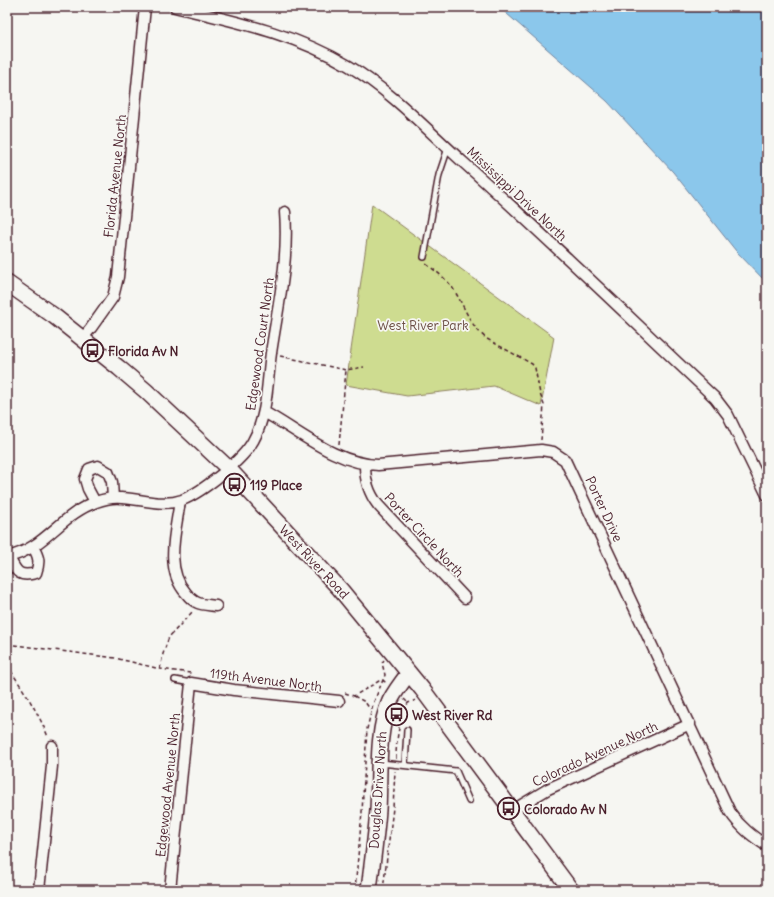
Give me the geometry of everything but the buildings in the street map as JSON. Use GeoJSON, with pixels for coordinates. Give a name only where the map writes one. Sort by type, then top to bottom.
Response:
{"type":"FeatureCollection","features":[{"type":"Feature","properties":{"kind":"main road","name":"West River Road"},"geometry":{"type":"LineString","coordinates":[[7,283],[83,338],[146,391],[228,468],[340,589],[409,673],[513,810],[571,890]]}},
{"type":"Feature","properties":{"kind":"main road","name":"Douglas Drive North"},"geometry":{"type":"LineString","coordinates":[[369,890],[378,813],[381,731],[390,701],[409,673]]}},
{"type":"Feature","properties":{"kind":"street","name":"Florida Avenue North"},"geometry":{"type":"LineString","coordinates":[[83,338],[113,297],[118,277],[145,7]]}},
{"type":"Feature","properties":{"kind":"street","name":"Mississippi Drive North"},"geometry":{"type":"LineString","coordinates":[[175,7],[244,23],[279,34],[315,48],[348,66],[380,87],[448,148],[715,398],[728,415],[767,495]]}},
{"type":"Feature","properties":{"kind":"street","name":"Edgewood Court North"},"geometry":{"type":"LineString","coordinates":[[180,501],[201,491],[228,468],[252,443],[261,422],[264,412],[284,269],[287,232],[285,212]]}},
{"type":"Feature","properties":{"kind":"street","name":"Porter Drive"},"geometry":{"type":"LineString","coordinates":[[264,412],[338,455],[365,464],[378,465],[541,450],[553,452],[565,460],[570,467],[730,812],[736,821],[751,835],[767,846]]}},
{"type":"Feature","properties":{"kind":"street","name":"Porter Circle North"},"geometry":{"type":"LineString","coordinates":[[365,464],[367,484],[371,496],[465,598]]}},
{"type":"Feature","properties":{"kind":"street"},"geometry":{"type":"LineString","coordinates":[[95,502],[88,490],[85,479],[89,469],[98,466],[108,472],[112,482],[113,498]]}},
{"type":"Feature","properties":{"kind":"street"},"geometry":{"type":"LineString","coordinates":[[33,547],[39,557],[39,564],[36,573],[26,576],[17,571],[8,557],[33,547],[66,518],[85,506],[113,498],[156,502],[180,501],[174,540],[174,564],[179,585],[197,603],[216,606]]}},
{"type":"Feature","properties":{"kind":"street","name":"119th Avenue North"},"geometry":{"type":"LineString","coordinates":[[193,679],[234,690],[340,697]]}},
{"type":"Feature","properties":{"kind":"street","name":"Edgewood Avenue North"},"geometry":{"type":"LineString","coordinates":[[170,890],[193,679]]}},
{"type":"Feature","properties":{"kind":"street","name":"Colorado Avenue North"},"geometry":{"type":"LineString","coordinates":[[513,810],[548,789],[690,724]]}},
{"type":"Feature","properties":{"kind":"street"},"geometry":{"type":"LineString","coordinates":[[39,890],[52,766],[52,746]]}},
{"type":"Feature","properties":{"kind":"lane"},"geometry":{"type":"LineString","coordinates":[[424,257],[439,175],[448,148]]}},
{"type":"Feature","properties":{"kind":"lane"},"geometry":{"type":"LineString","coordinates":[[175,680],[193,679]]}},
{"type":"Feature","properties":{"kind":"lane"},"geometry":{"type":"LineString","coordinates":[[405,765],[406,730]]}},
{"type":"Feature","properties":{"kind":"lane"},"geometry":{"type":"LineString","coordinates":[[380,763],[456,771],[469,801]]}},
{"type":"Feature","properties":{"kind":"path"},"geometry":{"type":"LineString","coordinates":[[424,257],[424,262],[440,274],[453,289],[467,316],[480,334],[532,364],[535,368],[540,394],[544,405],[541,450]]}},
{"type":"Feature","properties":{"kind":"path"},"geometry":{"type":"LineString","coordinates":[[271,354],[346,370],[364,367]]}},
{"type":"Feature","properties":{"kind":"path"},"geometry":{"type":"LineString","coordinates":[[338,455],[346,370]]}},
{"type":"Feature","properties":{"kind":"path"},"geometry":{"type":"LineString","coordinates":[[160,669],[162,654],[169,637],[192,613],[197,603]]}},
{"type":"Feature","properties":{"kind":"path"},"geometry":{"type":"LineString","coordinates":[[7,644],[115,658],[193,679]]}},
{"type":"Feature","properties":{"kind":"path"},"geometry":{"type":"LineString","coordinates":[[355,890],[367,729],[371,710],[385,675],[382,663],[384,660]]}},
{"type":"Feature","properties":{"kind":"path"},"geometry":{"type":"LineString","coordinates":[[7,665],[44,724],[52,746]]}},
{"type":"Feature","properties":{"kind":"path"},"geometry":{"type":"LineString","coordinates":[[354,696],[374,683],[383,680]]}},
{"type":"Feature","properties":{"kind":"path"},"geometry":{"type":"LineString","coordinates":[[340,697],[354,696],[359,698],[365,702],[371,710]]}},
{"type":"Feature","properties":{"kind":"path"},"geometry":{"type":"LineString","coordinates":[[383,890],[393,808],[398,732],[408,703],[415,701]]}},
{"type":"Feature","properties":{"kind":"green space","name":"West River Park"},"geometry":{"type":"Polygon","coordinates":[[[372,204],[554,337],[541,406],[494,386],[407,396],[346,385],[372,204]]]}},
{"type":"Feature","properties":{"kind":"water"},"geometry":{"type":"Polygon","coordinates":[[[499,7],[767,7],[767,283],[736,251],[673,172],[607,101],[499,7]]]}},
{"type":"Feature","properties":{"kind":"place","name":"Florida Av N"},"geometry":{"type":"Point","coordinates":[92,351]}},
{"type":"Feature","properties":{"kind":"place","name":"119 Place"},"geometry":{"type":"Point","coordinates":[235,485]}},
{"type":"Feature","properties":{"kind":"place","name":"West River Rd"},"geometry":{"type":"Point","coordinates":[397,715]}},
{"type":"Feature","properties":{"kind":"place","name":"Colorado Av N"},"geometry":{"type":"Point","coordinates":[509,809]}}]}
